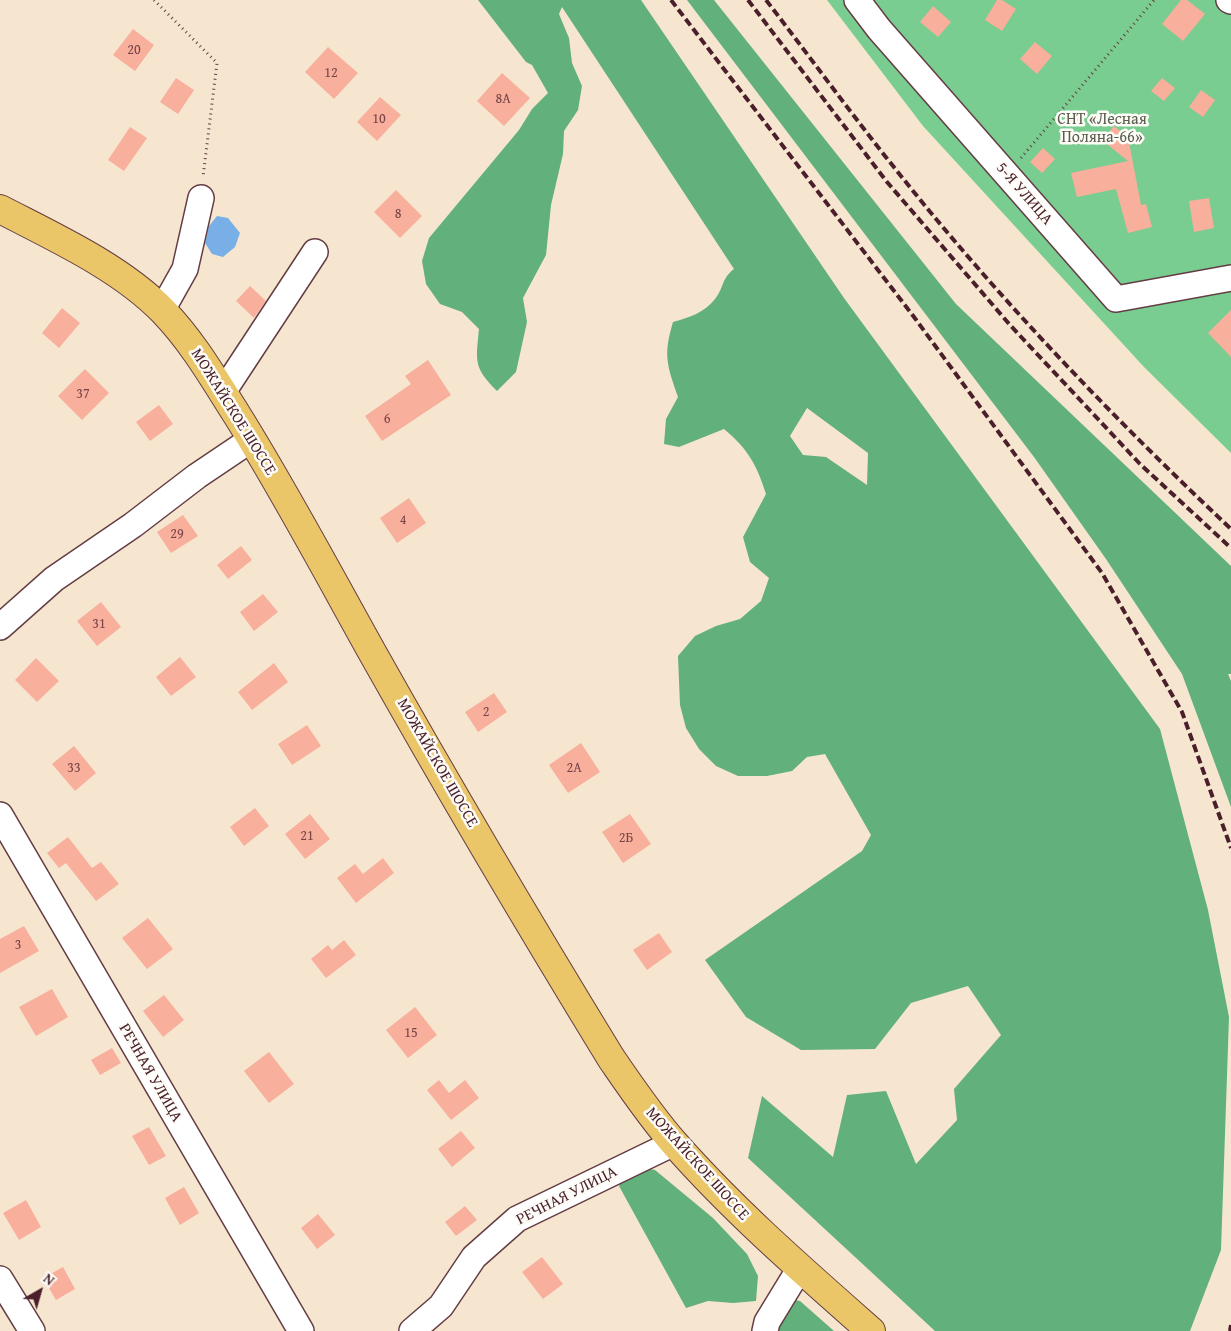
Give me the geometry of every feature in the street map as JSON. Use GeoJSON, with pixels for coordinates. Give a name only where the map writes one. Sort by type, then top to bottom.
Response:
{"type":"FeatureCollection","features":[{"type":"Feature","properties":{"kind":"main road","name":"МОЖАЙСКОЕ ШОССЕ"},"geometry":{"type":"LineString","coordinates":[[0,209],[99,263],[144,294],[162,310],[201,357],[252,439],[372,653],[611,1058],[649,1112],[674,1143],[720,1193],[871,1331]]}},
{"type":"Feature","properties":{"kind":"street","name":"5-Я УЛИЦА"},"geometry":{"type":"LineString","coordinates":[[857,0],[879,28],[1116,299],[1231,278]]}},
{"type":"Feature","properties":{"kind":"street"},"geometry":{"type":"LineString","coordinates":[[162,310],[185,269],[200,198]]}},
{"type":"Feature","properties":{"kind":"street"},"geometry":{"type":"LineString","coordinates":[[223,392],[315,252]]}},
{"type":"Feature","properties":{"kind":"street"},"geometry":{"type":"LineString","coordinates":[[0,627],[54,579],[133,526],[197,476],[252,439]]}},
{"type":"Feature","properties":{"kind":"street","name":"РЕЧНАЯ УЛИЦА"},"geometry":{"type":"LineString","coordinates":[[0,815],[301,1331]]}},
{"type":"Feature","properties":{"kind":"street","name":"РЕЧНАЯ УЛИЦА"},"geometry":{"type":"LineString","coordinates":[[412,1331],[441,1306],[474,1257],[517,1220],[674,1143]]}},
{"type":"Feature","properties":{"kind":"street"},"geometry":{"type":"LineString","coordinates":[[765,1331],[768,1322],[800,1268]]}},
{"type":"Feature","properties":{"kind":"street"},"geometry":{"type":"LineString","coordinates":[[0,1279],[32,1331]]}},
{"type":"Feature","properties":{"kind":"path"},"geometry":{"type":"LineString","coordinates":[[154,0],[217,63],[200,198]]}},
{"type":"Feature","properties":{"kind":"path"},"geometry":{"type":"LineString","coordinates":[[1007,175],[1154,0]]}},
{"type":"Feature","properties":{"kind":"green space"},"geometry":{"type":"Polygon","coordinates":[[[478,0],[641,0],[844,298],[1160,729],[1208,910],[1229,1017],[1221,1250],[1190,1331],[935,1331],[748,1158],[762,1096],[833,1157],[847,1095],[886,1091],[916,1164],[957,1120],[954,1089],[1001,1035],[968,986],[911,1003],[875,1049],[801,1050],[746,1017],[705,960],[862,851],[871,835],[825,754],[807,757],[792,771],[767,776],[738,776],[716,766],[699,749],[686,728],[680,705],[678,656],[695,636],[716,626],[740,619],[761,601],[769,578],[750,562],[743,537],[766,494],[751,458],[724,429],[679,447],[664,444],[666,419],[678,397],[669,368],[667,352],[673,322],[691,316],[711,304],[727,276],[734,269],[562,7],[559,14],[569,38],[572,63],[582,86],[578,110],[564,131],[563,154],[551,205],[546,255],[523,298],[527,322],[516,372],[497,391],[484,376],[478,363],[479,329],[462,312],[440,304],[426,284],[422,261],[429,238],[519,130],[532,109],[548,93],[532,65],[526,62],[478,0]],[[807,408],[790,436],[803,455],[826,457],[867,485],[868,453],[807,408]]]}},
{"type":"Feature","properties":{"kind":"green space"},"geometry":{"type":"Polygon","coordinates":[[[687,0],[714,0],[956,304],[1231,566],[1231,674],[1228,674],[1231,681],[1231,807],[1182,674],[1106,559],[1034,457],[687,0]]]}},
{"type":"Feature","properties":{"kind":"green space","name":"СНТ «Лесная Поляна-66»"},"geometry":{"type":"Polygon","coordinates":[[[827,0],[1231,0],[1231,453],[1144,367],[923,126],[827,0]]]}},
{"type":"Feature","properties":{"kind":"green space"},"geometry":{"type":"Polygon","coordinates":[[[630,1165],[655,1170],[713,1218],[747,1254],[758,1276],[756,1301],[733,1303],[708,1301],[686,1308],[619,1186],[630,1165]]]}},
{"type":"Feature","properties":{"kind":"green space"},"geometry":{"type":"Polygon","coordinates":[[[777,1296],[800,1301],[834,1331],[768,1331],[777,1296]]]}},
{"type":"Feature","properties":{"kind":"water"},"geometry":{"type":"Polygon","coordinates":[[[217,216],[228,218],[240,233],[235,247],[223,257],[212,254],[205,243],[209,226],[217,216]]]}},
{"type":"Feature","properties":{"kind":"building"},"geometry":{"type":"Polygon","coordinates":[[[997,0],[1002,0],[1016,9],[1002,31],[985,20],[997,0]]]}},
{"type":"Feature","properties":{"kind":"building"},"geometry":{"type":"Polygon","coordinates":[[[1181,0],[1187,0],[1205,14],[1183,41],[1162,24],[1181,0]]]}},
{"type":"Feature","properties":{"kind":"building"},"geometry":{"type":"Polygon","coordinates":[[[933,6],[951,22],[938,37],[920,22],[933,6]]]}},
{"type":"Feature","properties":{"kind":"building"},"geometry":{"type":"Polygon","coordinates":[[[133,29],[154,45],[135,71],[113,55],[133,29]]]}},
{"type":"Feature","properties":{"kind":"building"},"geometry":{"type":"Polygon","coordinates":[[[1035,42],[1052,56],[1037,74],[1020,59],[1035,42]]]}},
{"type":"Feature","properties":{"kind":"building"},"geometry":{"type":"Polygon","coordinates":[[[328,47],[358,73],[334,99],[305,72],[328,47]]]}},
{"type":"Feature","properties":{"kind":"building"},"geometry":{"type":"Polygon","coordinates":[[[502,73],[530,98],[504,126],[477,101],[502,73]]]}},
{"type":"Feature","properties":{"kind":"building"},"geometry":{"type":"Polygon","coordinates":[[[176,78],[194,90],[178,114],[160,102],[176,78]]]}},
{"type":"Feature","properties":{"kind":"building"},"geometry":{"type":"Polygon","coordinates":[[[1162,78],[1175,88],[1164,101],[1151,91],[1162,78]]]}},
{"type":"Feature","properties":{"kind":"building"},"geometry":{"type":"Polygon","coordinates":[[[1201,90],[1215,100],[1203,117],[1189,107],[1201,90]]]}},
{"type":"Feature","properties":{"kind":"building"},"geometry":{"type":"Polygon","coordinates":[[[380,97],[401,115],[377,141],[357,122],[380,97]]]}},
{"type":"Feature","properties":{"kind":"building"},"geometry":{"type":"Polygon","coordinates":[[[1114,126],[1128,137],[1141,205],[1146,204],[1152,227],[1128,233],[1116,189],[1077,197],[1071,173],[1128,161],[1102,140],[1114,126]]]}},
{"type":"Feature","properties":{"kind":"building"},"geometry":{"type":"Polygon","coordinates":[[[130,127],[147,138],[124,171],[108,160],[130,127]]]}},
{"type":"Feature","properties":{"kind":"building"},"geometry":{"type":"Polygon","coordinates":[[[1043,148],[1055,159],[1042,173],[1030,162],[1043,148]]]}},
{"type":"Feature","properties":{"kind":"building"},"geometry":{"type":"Polygon","coordinates":[[[396,190],[422,216],[400,238],[374,212],[396,190]]]}},
{"type":"Feature","properties":{"kind":"building"},"geometry":{"type":"Polygon","coordinates":[[[1209,198],[1214,228],[1194,232],[1189,201],[1209,198]]]}},
{"type":"Feature","properties":{"kind":"building"},"geometry":{"type":"Polygon","coordinates":[[[250,286],[266,301],[254,318],[236,301],[250,286]]]}},
{"type":"Feature","properties":{"kind":"building"},"geometry":{"type":"Polygon","coordinates":[[[62,308],[80,323],[59,348],[42,333],[62,308]]]}},
{"type":"Feature","properties":{"kind":"building"},"geometry":{"type":"Polygon","coordinates":[[[1231,310],[1231,357],[1208,333],[1231,310]]]}},
{"type":"Feature","properties":{"kind":"building"},"geometry":{"type":"Polygon","coordinates":[[[428,360],[451,395],[382,441],[365,416],[411,384],[405,376],[428,360]]]}},
{"type":"Feature","properties":{"kind":"building"},"geometry":{"type":"Polygon","coordinates":[[[85,369],[109,393],[82,420],[58,396],[85,369]]]}},
{"type":"Feature","properties":{"kind":"building"},"geometry":{"type":"Polygon","coordinates":[[[159,405],[173,424],[150,441],[136,422],[159,405]]]}},
{"type":"Feature","properties":{"kind":"building"},"geometry":{"type":"Polygon","coordinates":[[[409,498],[426,523],[397,543],[380,518],[409,498]]]}},
{"type":"Feature","properties":{"kind":"building"},"geometry":{"type":"Polygon","coordinates":[[[183,515],[198,536],[171,553],[157,532],[183,515]]]}},
{"type":"Feature","properties":{"kind":"building"},"geometry":{"type":"Polygon","coordinates":[[[241,546],[252,560],[228,579],[217,565],[241,546]]]}},
{"type":"Feature","properties":{"kind":"building"},"geometry":{"type":"Polygon","coordinates":[[[263,594],[278,612],[254,631],[240,612],[263,594]]]}},
{"type":"Feature","properties":{"kind":"building"},"geometry":{"type":"Polygon","coordinates":[[[101,602],[121,627],[97,646],[77,621],[101,602]]]}},
{"type":"Feature","properties":{"kind":"building"},"geometry":{"type":"Polygon","coordinates":[[[180,657],[196,677],[171,696],[156,677],[180,657]]]}},
{"type":"Feature","properties":{"kind":"building"},"geometry":{"type":"Polygon","coordinates":[[[36,658],[59,681],[37,702],[15,680],[36,658]]]}},
{"type":"Feature","properties":{"kind":"building"},"geometry":{"type":"Polygon","coordinates":[[[274,663],[288,682],[252,710],[238,692],[274,663]]]}},
{"type":"Feature","properties":{"kind":"building"},"geometry":{"type":"Polygon","coordinates":[[[494,693],[507,712],[478,732],[465,712],[494,693]]]}},
{"type":"Feature","properties":{"kind":"building"},"geometry":{"type":"Polygon","coordinates":[[[307,725],[321,746],[292,765],[278,744],[307,725]]]}},
{"type":"Feature","properties":{"kind":"building"},"geometry":{"type":"Polygon","coordinates":[[[581,743],[600,772],[568,793],[549,765],[581,743]]]}},
{"type":"Feature","properties":{"kind":"building"},"geometry":{"type":"Polygon","coordinates":[[[74,746],[96,773],[75,791],[52,764],[74,746]]]}},
{"type":"Feature","properties":{"kind":"building"},"geometry":{"type":"Polygon","coordinates":[[[255,808],[269,826],[244,846],[230,827],[255,808]]]}},
{"type":"Feature","properties":{"kind":"building"},"geometry":{"type":"Polygon","coordinates":[[[310,814],[330,839],[305,859],[285,834],[310,814]]]}},
{"type":"Feature","properties":{"kind":"building"},"geometry":{"type":"Polygon","coordinates":[[[630,814],[651,844],[623,863],[602,832],[630,814]]]}},
{"type":"Feature","properties":{"kind":"building"},"geometry":{"type":"Polygon","coordinates":[[[68,837],[92,868],[101,862],[119,884],[96,901],[66,863],[59,868],[47,853],[68,837]]]}},
{"type":"Feature","properties":{"kind":"building"},"geometry":{"type":"Polygon","coordinates":[[[383,858],[394,873],[356,903],[337,878],[355,864],[363,874],[383,858]]]}},
{"type":"Feature","properties":{"kind":"building"},"geometry":{"type":"Polygon","coordinates":[[[148,918],[173,949],[147,969],[122,938],[148,918]]]}},
{"type":"Feature","properties":{"kind":"building"},"geometry":{"type":"Polygon","coordinates":[[[24,926],[39,951],[0,973],[0,939],[24,926]]]}},
{"type":"Feature","properties":{"kind":"building"},"geometry":{"type":"Polygon","coordinates":[[[659,933],[672,952],[647,970],[633,950],[659,933]]]}},
{"type":"Feature","properties":{"kind":"building"},"geometry":{"type":"Polygon","coordinates":[[[344,940],[356,955],[326,978],[311,959],[328,945],[332,950],[344,940]]]}},
{"type":"Feature","properties":{"kind":"building"},"geometry":{"type":"Polygon","coordinates":[[[52,989],[68,1017],[36,1036],[19,1007],[52,989]]]}},
{"type":"Feature","properties":{"kind":"building"},"geometry":{"type":"Polygon","coordinates":[[[164,995],[184,1020],[163,1037],[143,1011],[164,995]]]}},
{"type":"Feature","properties":{"kind":"building"},"geometry":{"type":"Polygon","coordinates":[[[415,1007],[437,1035],[408,1058],[386,1030],[415,1007]]]}},
{"type":"Feature","properties":{"kind":"building"},"geometry":{"type":"Polygon","coordinates":[[[112,1048],[121,1063],[100,1075],[91,1060],[112,1048]]]}},
{"type":"Feature","properties":{"kind":"building"},"geometry":{"type":"Polygon","coordinates":[[[269,1052],[294,1084],[269,1103],[244,1071],[269,1052]]]}},
{"type":"Feature","properties":{"kind":"building"},"geometry":{"type":"Polygon","coordinates":[[[439,1080],[449,1093],[465,1080],[479,1098],[451,1120],[427,1090],[439,1080]]]}},
{"type":"Feature","properties":{"kind":"building"},"geometry":{"type":"Polygon","coordinates":[[[149,1127],[166,1156],[149,1165],[132,1136],[149,1127]]]}},
{"type":"Feature","properties":{"kind":"building"},"geometry":{"type":"Polygon","coordinates":[[[461,1131],[475,1148],[452,1167],[438,1149],[461,1131]]]}},
{"type":"Feature","properties":{"kind":"building"},"geometry":{"type":"Polygon","coordinates":[[[184,1187],[199,1213],[180,1225],[165,1198],[184,1187]]]}},
{"type":"Feature","properties":{"kind":"building"},"geometry":{"type":"Polygon","coordinates":[[[26,1200],[41,1227],[19,1240],[3,1213],[26,1200]]]}},
{"type":"Feature","properties":{"kind":"building"},"geometry":{"type":"Polygon","coordinates":[[[465,1206],[477,1220],[456,1236],[445,1222],[465,1206]]]}},
{"type":"Feature","properties":{"kind":"building"},"geometry":{"type":"Polygon","coordinates":[[[318,1214],[335,1235],[317,1249],[301,1228],[318,1214]]]}},
{"type":"Feature","properties":{"kind":"building"},"geometry":{"type":"Polygon","coordinates":[[[542,1257],[563,1284],[543,1299],[522,1272],[542,1257]]]}},
{"type":"Feature","properties":{"kind":"building"},"geometry":{"type":"Polygon","coordinates":[[[63,1267],[75,1289],[56,1300],[43,1278],[63,1267]]]}},
{"type":"Feature","properties":{"kind":"railway"},"geometry":{"type":"LineString","coordinates":[[671,0],[914,317],[1102,573],[1182,712],[1231,848]]}},
{"type":"Feature","properties":{"kind":"railway"},"geometry":{"type":"LineString","coordinates":[[748,0],[887,182],[1010,325],[1140,464],[1231,548]]}},
{"type":"Feature","properties":{"kind":"railway"},"geometry":{"type":"LineString","coordinates":[[766,0],[880,150],[975,265],[1057,356],[1143,444],[1231,529]]}},
{"type":"Feature","properties":{"kind":"railway"},"geometry":{"type":"LineString","coordinates":[[1230,1331],[1231,1325]]}}]}
